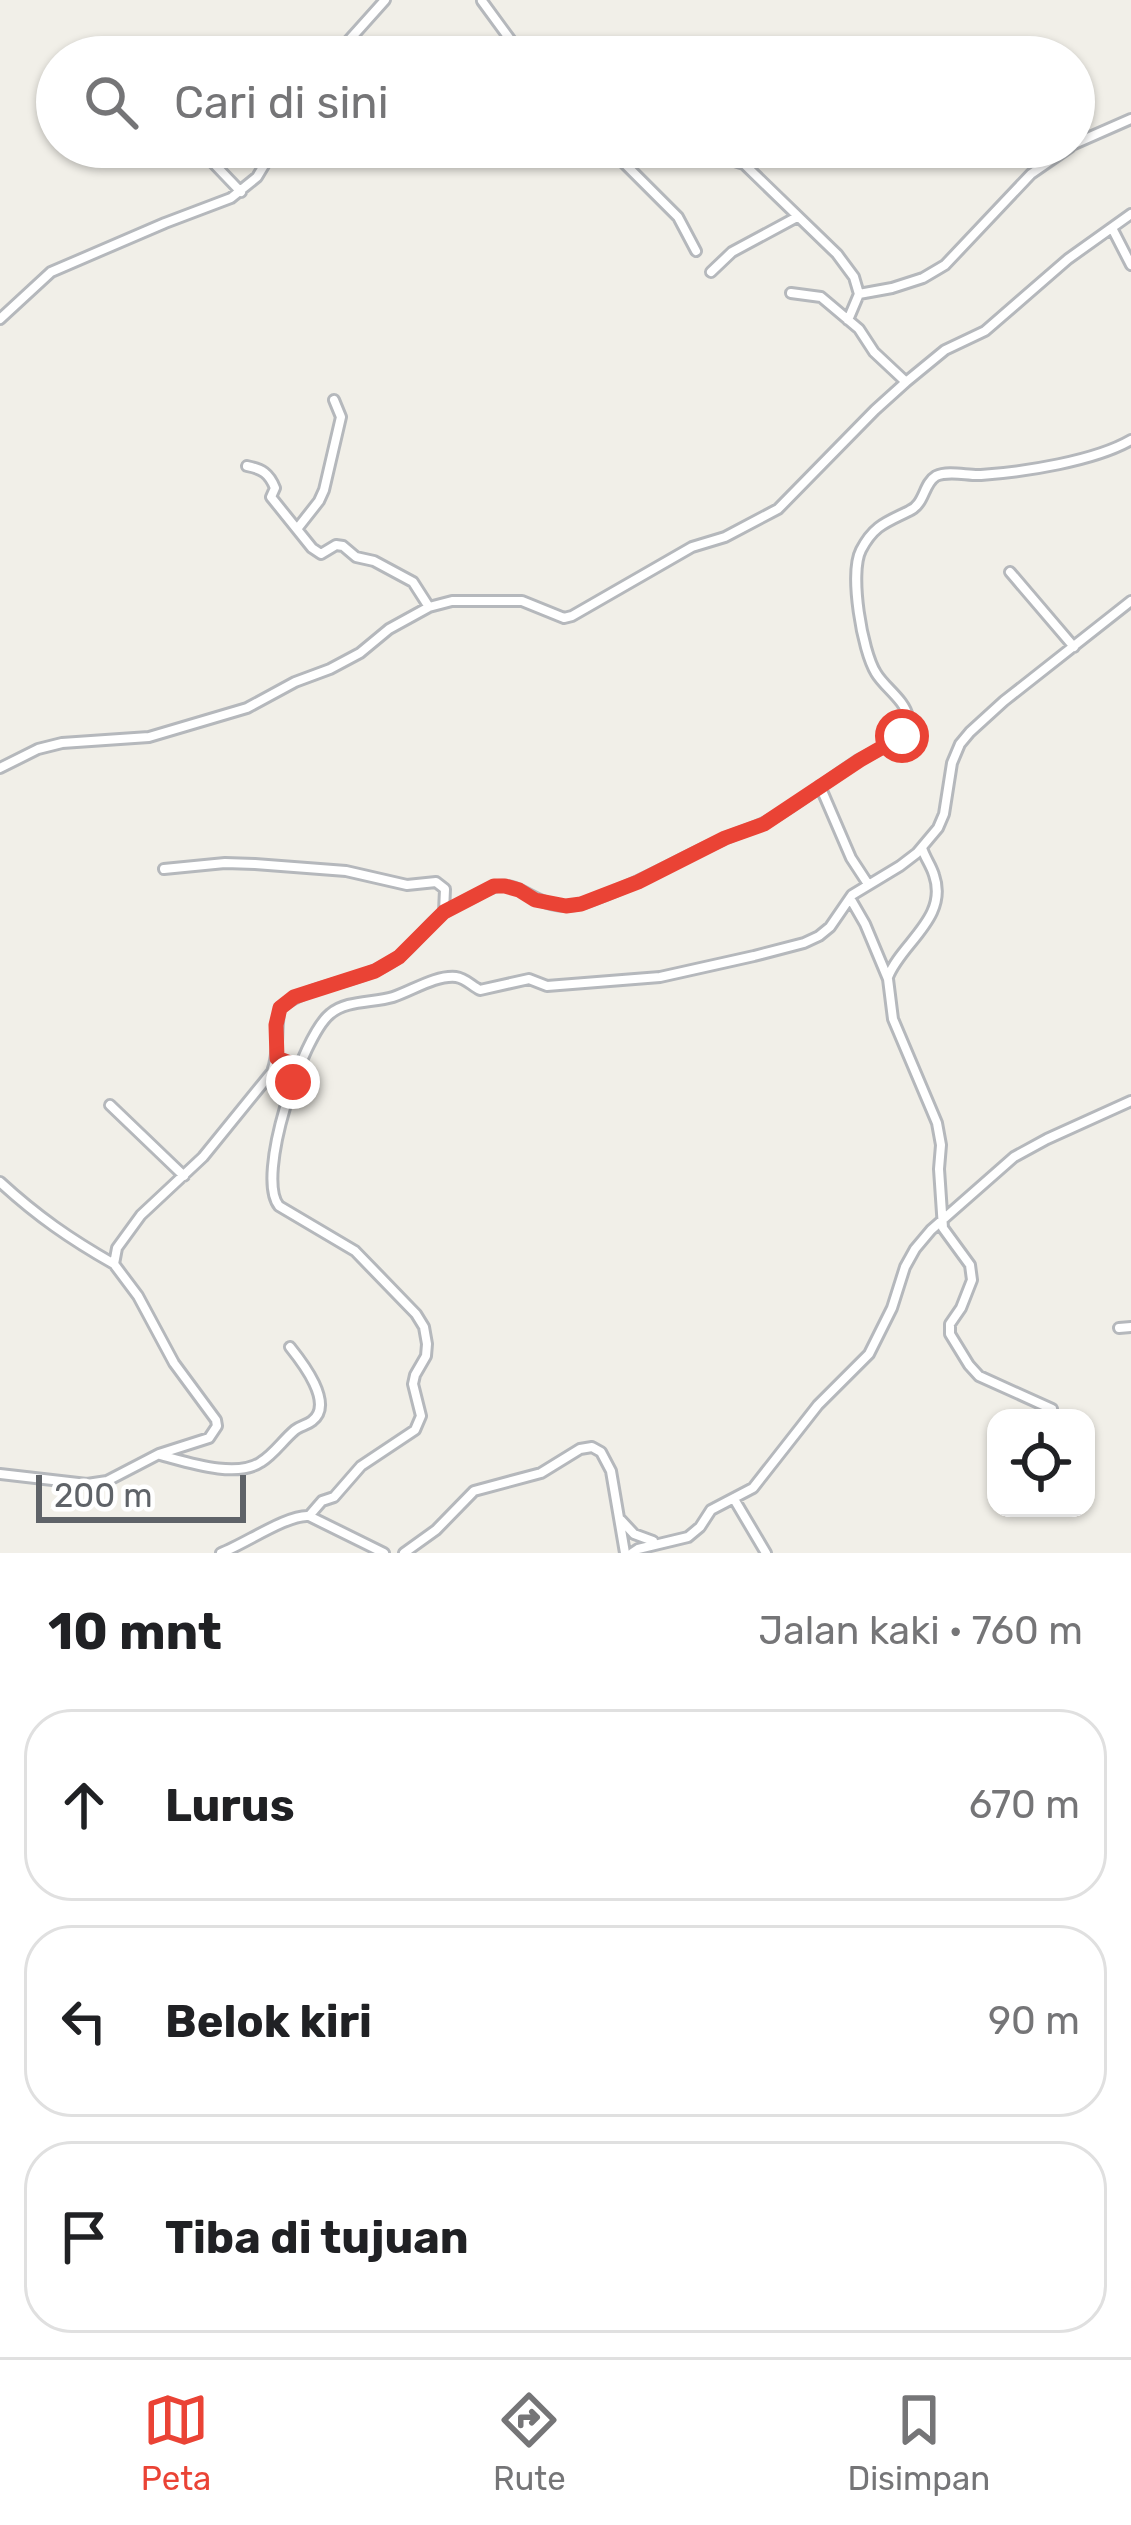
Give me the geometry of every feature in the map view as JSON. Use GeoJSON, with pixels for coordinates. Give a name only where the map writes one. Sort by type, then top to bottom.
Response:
{"type":"FeatureCollection","features":[{"type":"Feature","properties":{"kind":"street"},"geometry":{"type":"LineString","coordinates":[[353,36],[385,0]]}},
{"type":"Feature","properties":{"kind":"street"},"geometry":{"type":"LineString","coordinates":[[482,0],[508,36]]}},
{"type":"Feature","properties":{"kind":"street"},"geometry":{"type":"LineString","coordinates":[[1095,135],[1131,119]]}},
{"type":"Feature","properties":{"kind":"street"},"geometry":{"type":"LineString","coordinates":[[218,168],[241,192]]}},
{"type":"Feature","properties":{"kind":"street"},"geometry":{"type":"LineString","coordinates":[[0,320],[51,272],[241,192],[265,168]]}},
{"type":"Feature","properties":{"kind":"street"},"geometry":{"type":"LineString","coordinates":[[629,168],[678,217],[696,251]]}},
{"type":"Feature","properties":{"kind":"street"},"geometry":{"type":"LineString","coordinates":[[748,168],[854,277],[859,294],[848,320]]}},
{"type":"Feature","properties":{"kind":"street"},"geometry":{"type":"LineString","coordinates":[[859,294],[908,283],[945,265],[1040,168]]}},
{"type":"Feature","properties":{"kind":"street"},"geometry":{"type":"LineString","coordinates":[[0,768],[62,743],[149,737],[247,708],[360,653],[389,629],[430,607],[452,601],[522,601],[564,618],[572,616],[651,568],[778,509],[906,382],[945,350],[985,331],[1068,259],[1131,214]]}},
{"type":"Feature","properties":{"kind":"street"},"geometry":{"type":"LineString","coordinates":[[711,272],[732,252],[797,217]]}},
{"type":"Feature","properties":{"kind":"street"},"geometry":{"type":"LineString","coordinates":[[1112,229],[1131,265]]}},
{"type":"Feature","properties":{"kind":"street"},"geometry":{"type":"LineString","coordinates":[[791,293],[821,297],[862,332],[874,352],[906,382]]}},
{"type":"Feature","properties":{"kind":"street"},"geometry":{"type":"LineString","coordinates":[[297,529],[324,490],[341,417],[334,400]]}},
{"type":"Feature","properties":{"kind":"street"},"geometry":{"type":"LineString","coordinates":[[113,1264],[117,1248],[141,1215],[203,1157],[272,1072],[280,1008],[294,997],[387,964],[444,912],[494,886],[554,905],[581,904],[638,882],[764,824],[902,736],[909,719],[872,666],[861,622],[856,567],[866,541],[883,523],[916,507],[937,476],[982,475],[1059,463],[1114,450],[1131,440]]}},
{"type":"Feature","properties":{"kind":"street"},"geometry":{"type":"LineString","coordinates":[[247,466],[268,475],[275,488],[271,497],[321,554],[340,544],[356,557],[413,582],[430,607]]}},
{"type":"Feature","properties":{"kind":"street"},"geometry":{"type":"LineString","coordinates":[[1010,572],[1074,647]]}},
{"type":"Feature","properties":{"kind":"street"},"geometry":{"type":"LineString","coordinates":[[308,1516],[322,1501],[334,1497],[362,1466],[415,1430],[421,1416],[413,1384],[427,1344],[416,1314],[355,1251],[273,1199],[271,1170],[293,1082],[312,1035],[324,1019],[342,1006],[392,998],[452,977],[480,990],[529,979],[547,986],[660,977],[804,943],[830,927],[850,898],[890,874],[938,828],[960,744],[1004,701],[1131,601]]}},
{"type":"Feature","properties":{"kind":"street"},"geometry":{"type":"LineString","coordinates":[[820,786],[850,858],[868,884]]}},
{"type":"Feature","properties":{"kind":"street"},"geometry":{"type":"LineString","coordinates":[[888,979],[894,963],[929,920],[935,899],[934,874],[922,848]]}},
{"type":"Feature","properties":{"kind":"street"},"geometry":{"type":"LineString","coordinates":[[164,869],[255,864],[346,871],[407,885],[436,882],[445,889],[444,912]]}},
{"type":"Feature","properties":{"kind":"street"},"geometry":{"type":"LineString","coordinates":[[850,898],[888,979],[893,1019],[937,1123],[942,1221],[947,1236],[970,1265],[972,1280],[950,1324],[950,1334],[980,1376],[1052,1409]]}},
{"type":"Feature","properties":{"kind":"street"},"geometry":{"type":"LineString","coordinates":[[404,1553],[436,1530],[474,1491],[541,1472],[592,1447],[601,1452],[611,1471],[629,1553],[688,1537],[711,1510],[753,1488],[818,1405],[869,1354],[892,1308],[904,1267],[942,1221],[1014,1157],[1131,1101]]}},
{"type":"Feature","properties":{"kind":"street"},"geometry":{"type":"LineString","coordinates":[[110,1105],[184,1177]]}},
{"type":"Feature","properties":{"kind":"street"},"geometry":{"type":"LineString","coordinates":[[0,1182],[73,1242],[113,1264],[217,1426],[209,1438],[159,1454],[107,1481],[87,1484],[0,1474]]}},
{"type":"Feature","properties":{"kind":"street"},"geometry":{"type":"LineString","coordinates":[[1119,1328],[1131,1327]]}},
{"type":"Feature","properties":{"kind":"street"},"geometry":{"type":"LineString","coordinates":[[159,1454],[204,1467],[248,1467],[261,1463],[296,1429],[313,1421],[320,1405],[316,1386],[290,1347]]}},
{"type":"Feature","properties":{"kind":"street"},"geometry":{"type":"LineString","coordinates":[[734,1499],[766,1553]]}},
{"type":"Feature","properties":{"kind":"street"},"geometry":{"type":"LineString","coordinates":[[221,1553],[291,1516],[308,1516],[384,1553]]}},
{"type":"Feature","properties":{"kind":"street"},"geometry":{"type":"LineString","coordinates":[[620,1519],[643,1540],[666,1542]]}},
{"type":"Feature","properties":{"kind":"route"},"geometry":{"type":"LineString","coordinates":[[293,1082],[298,1066],[277,1058],[276,1025],[280,1008],[294,997],[375,971],[399,957],[444,912],[494,886],[566,906],[638,882],[764,824],[902,736]]}}]}
